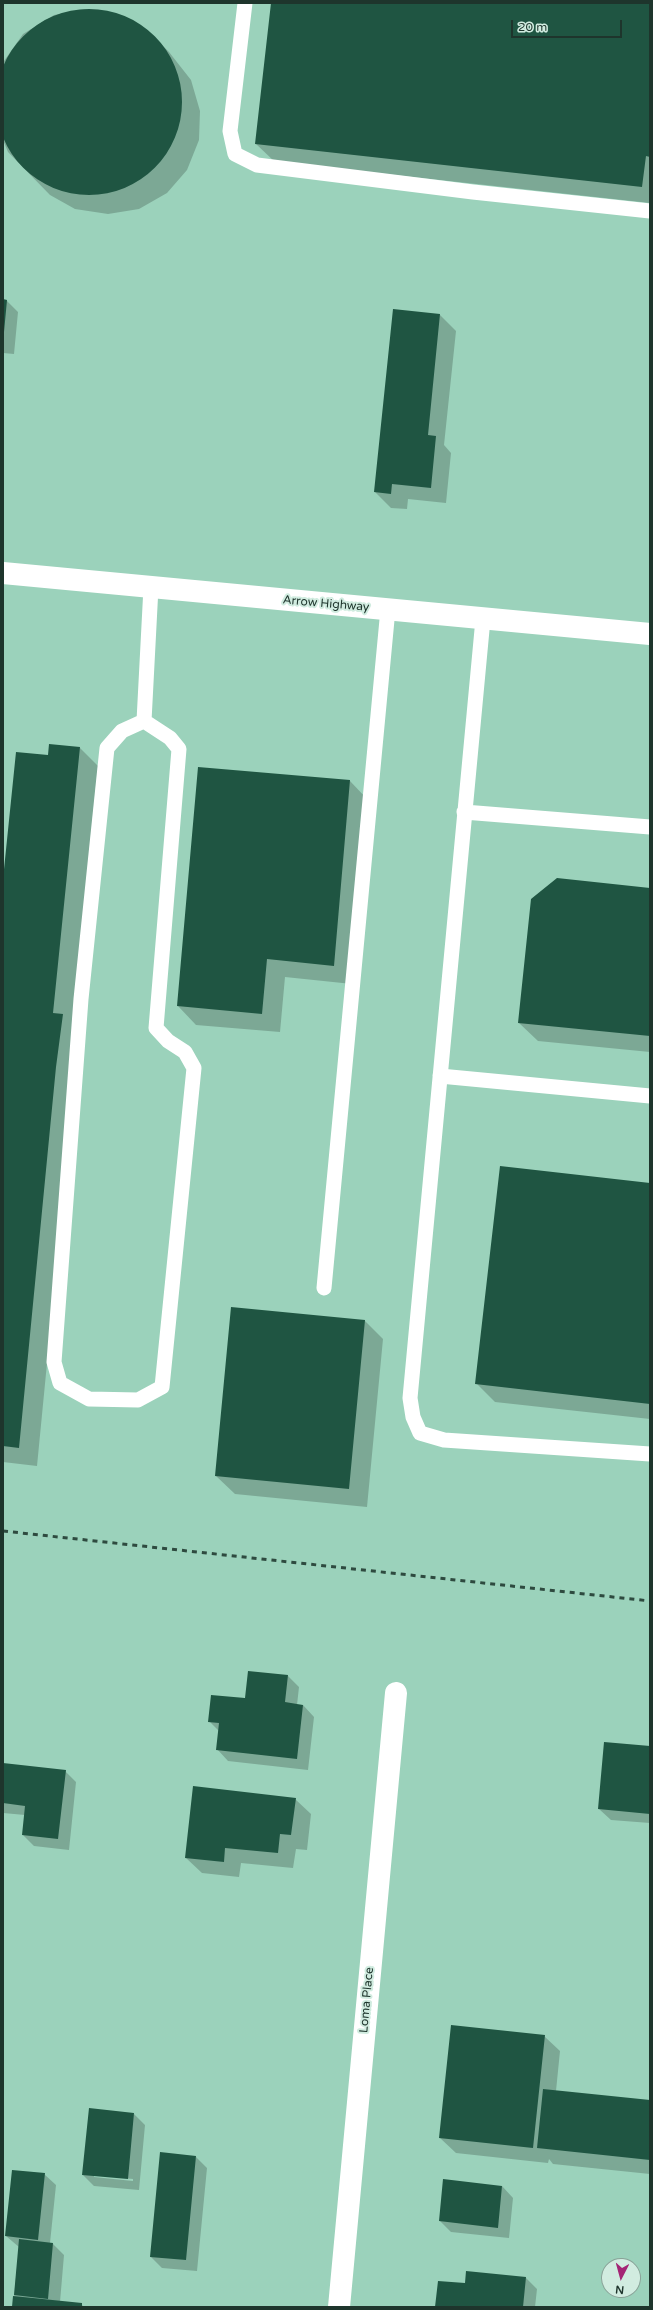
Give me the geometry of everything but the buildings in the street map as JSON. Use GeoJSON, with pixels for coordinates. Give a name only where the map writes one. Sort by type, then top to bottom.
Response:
{"type":"FeatureCollection","features":[{"type":"Feature","properties":{"kind":"main road","name":"Arrow Highway"},"geometry":{"type":"LineString","coordinates":[[3,574],[650,634]]}},
{"type":"Feature","properties":{"kind":"main road","name":"Loma Place"},"geometry":{"type":"LineString","coordinates":[[338,2307],[396,1693]]}},
{"type":"Feature","properties":{"kind":"lane"},"geometry":{"type":"LineString","coordinates":[[245,3],[230,132],[235,154],[257,165],[473,192],[650,211]]}},
{"type":"Feature","properties":{"kind":"lane"},"geometry":{"type":"LineString","coordinates":[[144,722],[151,587]]}},
{"type":"Feature","properties":{"kind":"lane"},"geometry":{"type":"LineString","coordinates":[[324,1288],[388,609]]}},
{"type":"Feature","properties":{"kind":"lane"},"geometry":{"type":"LineString","coordinates":[[484,619],[464,812],[410,1398],[413,1417],[420,1433],[444,1440],[650,1454]]}},
{"type":"Feature","properties":{"kind":"lane"},"geometry":{"type":"LineString","coordinates":[[144,722],[170,738],[179,749],[156,1028],[168,1041],[185,1052],[194,1068],[162,1387],[138,1400],[89,1399],[60,1383],[54,1362],[81,999],[107,748],[122,731],[144,722]]}},
{"type":"Feature","properties":{"kind":"lane"},"geometry":{"type":"LineString","coordinates":[[464,812],[650,827]]}},
{"type":"Feature","properties":{"kind":"lane"},"geometry":{"type":"LineString","coordinates":[[440,1076],[650,1096]]}},
{"type":"Feature","properties":{"kind":"railway"},"geometry":{"type":"LineString","coordinates":[[3,1531],[650,1601]]}}]}
